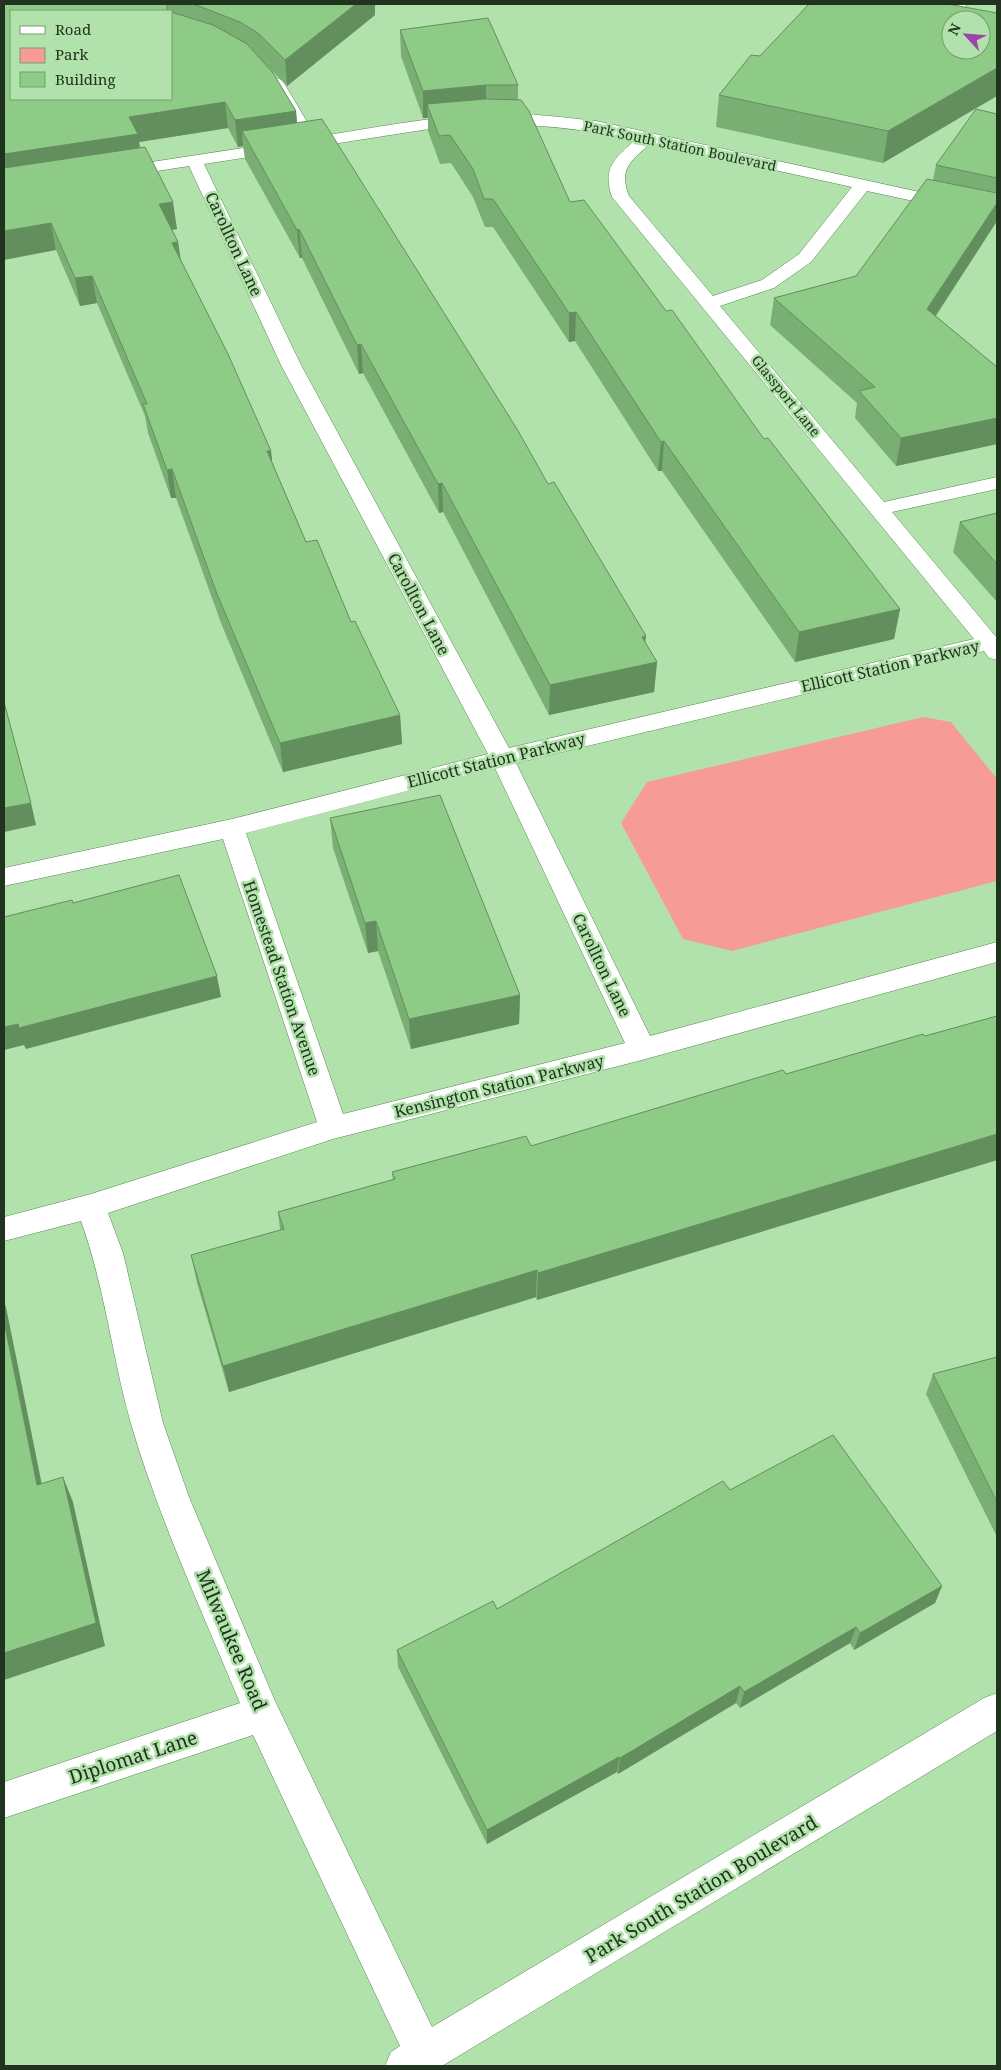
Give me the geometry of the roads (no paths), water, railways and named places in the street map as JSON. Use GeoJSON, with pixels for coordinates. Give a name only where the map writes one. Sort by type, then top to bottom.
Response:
{"type":"FeatureCollection","features":[{"type":"Feature","properties":{"kind":"street"},"geometry":{"type":"LineString","coordinates":[[265,70],[280,89],[311,142]]}},
{"type":"Feature","properties":{"kind":"street","name":"Park South Station Boulevard"},"geometry":{"type":"LineString","coordinates":[[108,174],[429,124],[486,119],[532,120],[596,126],[997,214]]}},
{"type":"Feature","properties":{"kind":"street","name":"Glassport Lane"},"geometry":{"type":"LineString","coordinates":[[647,138],[622,162],[614,175],[615,184],[621,197],[993,648]]}},
{"type":"Feature","properties":{"kind":"street","name":"Carollton Lane"},"geometry":{"type":"LineString","coordinates":[[194,160],[291,366],[502,758],[642,1049]]}},
{"type":"Feature","properties":{"kind":"street"},"geometry":{"type":"LineString","coordinates":[[710,303],[768,284],[805,258],[863,185]]}},
{"type":"Feature","properties":{"kind":"street"},"geometry":{"type":"LineString","coordinates":[[879,509],[997,483]]}},
{"type":"Feature","properties":{"kind":"street","name":"Ellicott Station Parkway"},"geometry":{"type":"LineString","coordinates":[[4,877],[232,828],[502,758],[993,648]]}},
{"type":"Feature","properties":{"kind":"street","name":"Homestead Station Avenue"},"geometry":{"type":"LineString","coordinates":[[232,828],[332,1128]]}},
{"type":"Feature","properties":{"kind":"street","name":"Kensington Station Parkway"},"geometry":{"type":"LineString","coordinates":[[4,1229],[91,1206],[332,1128],[642,1049],[997,952]]}},
{"type":"Feature","properties":{"kind":"street","name":"Milwaukee Road"},"geometry":{"type":"LineString","coordinates":[[91,1206],[108,1253],[147,1423],[172,1497],[262,1714],[393,1986],[414,2061]]}},
{"type":"Feature","properties":{"kind":"street","name":"Park South Station Boulevard"},"geometry":{"type":"LineString","coordinates":[[414,2061],[997,1711]]}},
{"type":"Feature","properties":{"kind":"street","name":"Diplomat Lane"},"geometry":{"type":"LineString","coordinates":[[4,1800],[262,1714]]}}]}
